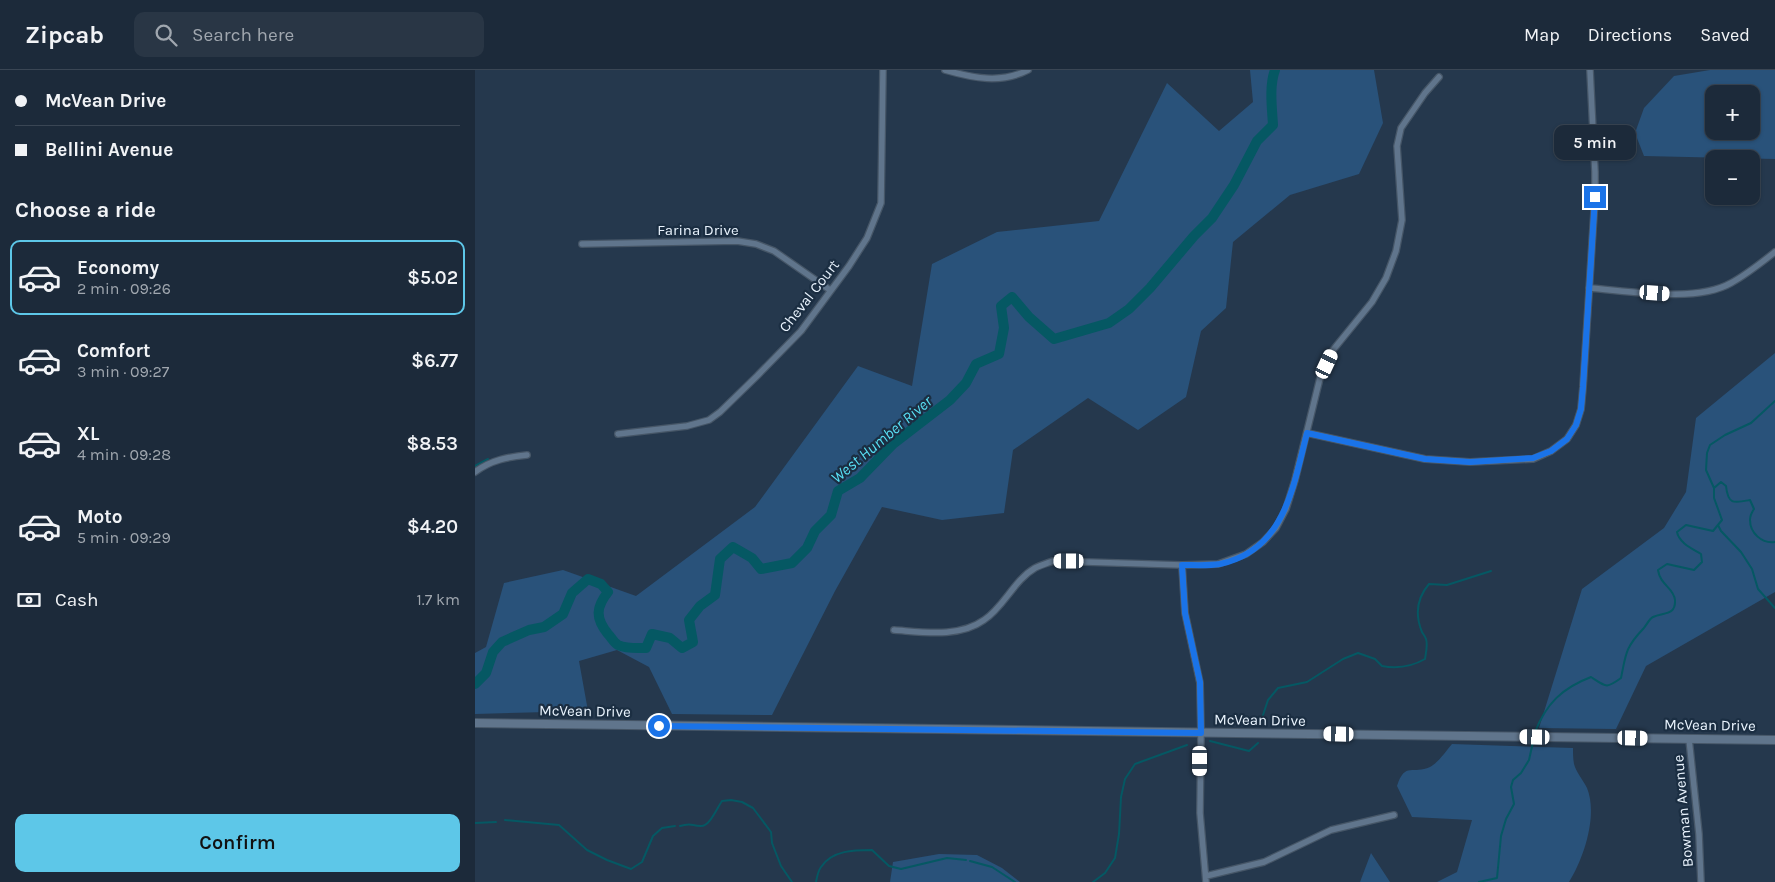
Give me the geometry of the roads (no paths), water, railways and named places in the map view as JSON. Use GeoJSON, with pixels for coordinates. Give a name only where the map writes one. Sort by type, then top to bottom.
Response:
{"type":"FeatureCollection","features":[{"type":"Feature","properties":{"kind":"main road","name":"McVean Drive"},"geometry":{"type":"LineString","coordinates":[[475,723],[1775,740]]}},
{"type":"Feature","properties":{"kind":"street","name":"Cheval Court"},"geometry":{"type":"LineString","coordinates":[[618,434],[687,426],[709,420],[720,412],[801,331],[867,238],[881,203],[883,70]]}},
{"type":"Feature","properties":{"kind":"street"},"geometry":{"type":"LineString","coordinates":[[945,70],[993,80],[1007,78],[1028,70]]}},
{"type":"Feature","properties":{"kind":"street"},"geometry":{"type":"LineString","coordinates":[[1307,433],[1425,459],[1470,462],[1533,458],[1551,451],[1567,439],[1576,425],[1581,409],[1583,387],[1595,172],[1590,70]]}},
{"type":"Feature","properties":{"kind":"street"},"geometry":{"type":"LineString","coordinates":[[894,630],[933,633],[957,631],[971,627],[985,620],[1035,568],[1053,561],[1182,565],[1218,564],[1246,554],[1273,532],[1286,509],[1320,378],[1333,350],[1372,302],[1387,278],[1397,251],[1402,220],[1397,146],[1401,128],[1425,93],[1439,77]]}},
{"type":"Feature","properties":{"kind":"street","name":"Farina Drive"},"geometry":{"type":"LineString","coordinates":[[582,244],[737,241],[756,244],[774,251],[830,290]]}},
{"type":"Feature","properties":{"kind":"street"},"geometry":{"type":"LineString","coordinates":[[1589,288],[1673,294],[1708,292],[1730,284],[1775,252]]}},
{"type":"Feature","properties":{"kind":"street"},"geometry":{"type":"LineString","coordinates":[[475,472],[484,465],[505,458],[527,455]]}},
{"type":"Feature","properties":{"kind":"street"},"geometry":{"type":"LineString","coordinates":[[1182,565],[1185,613],[1200,682],[1200,813],[1206,879],[1264,862],[1331,830],[1394,815]]}},
{"type":"Feature","properties":{"kind":"street","name":"Bowman Avenue"},"geometry":{"type":"LineString","coordinates":[[1689,739],[1699,834],[1701,882]]}},
{"type":"Feature","properties":{"kind":"waterway","name":"West Humber River"},"geometry":{"type":"LineString","coordinates":[[475,684],[486,673],[493,652],[502,642],[529,630],[544,627],[563,614],[572,593],[588,579],[601,584],[608,592],[599,608],[599,618],[604,628],[618,645],[628,648],[646,648],[652,634],[670,638],[682,648],[693,642],[689,620],[700,606],[715,595],[720,559],[733,547],[752,558],[761,569],[792,563],[807,548],[815,531],[831,515],[838,491],[860,478],[893,444],[950,400],[966,383],[976,364],[999,354],[1004,328],[1001,306],[1012,297],[1029,317],[1054,339],[1109,323],[1129,309],[1212,218],[1234,185],[1257,141],[1273,125],[1271,90],[1275,70]]}},
{"type":"Feature","properties":{"kind":"waterway"},"geometry":{"type":"LineString","coordinates":[[1535,732],[1550,705],[1572,686],[1591,677],[1606,685],[1612,684],[1621,678],[1625,657],[1633,641],[1652,618],[1668,613],[1673,609],[1675,605],[1674,596],[1661,579],[1658,570],[1667,564],[1694,570],[1702,562],[1701,554],[1683,542],[1677,532],[1686,525],[1713,531],[1722,520],[1714,498],[1714,488],[1706,470],[1707,453],[1710,445],[1725,435],[1751,423],[1775,401]]}},
{"type":"Feature","properties":{"kind":"waterway"},"geometry":{"type":"LineString","coordinates":[[475,466],[488,459]]}},
{"type":"Feature","properties":{"kind":"waterway"},"geometry":{"type":"LineString","coordinates":[[1714,488],[1721,482],[1726,486],[1730,500],[1736,502],[1750,500],[1754,509],[1750,519],[1754,533],[1761,539],[1775,542]]}},
{"type":"Feature","properties":{"kind":"waterway"},"geometry":{"type":"LineString","coordinates":[[1718,525],[1721,531],[1741,552],[1752,569],[1758,589],[1775,608]]}},
{"type":"Feature","properties":{"kind":"waterway"},"geometry":{"type":"LineString","coordinates":[[1261,721],[1268,700],[1278,688],[1307,682],[1343,659],[1358,653],[1375,659],[1382,666],[1388,667],[1409,666],[1425,659],[1427,641],[1418,619],[1418,607],[1425,589],[1429,584],[1447,585],[1491,571]]}},
{"type":"Feature","properties":{"kind":"waterway"},"geometry":{"type":"LineString","coordinates":[[1210,741],[1249,751],[1258,743]]}},
{"type":"Feature","properties":{"kind":"waterway"},"geometry":{"type":"LineString","coordinates":[[1479,882],[1497,878],[1501,836],[1506,819],[1514,804],[1511,787],[1513,780],[1521,773],[1529,760],[1533,742]]}},
{"type":"Feature","properties":{"kind":"waterway"},"geometry":{"type":"LineString","coordinates":[[1093,882],[1105,873],[1115,858],[1119,834],[1121,797],[1125,779],[1135,764],[1187,745]]}},
{"type":"Feature","properties":{"kind":"waterway"},"geometry":{"type":"LineString","coordinates":[[680,826],[687,824],[704,825],[710,820],[722,801],[742,802],[753,808],[771,832],[772,843],[781,866],[792,882]]}},
{"type":"Feature","properties":{"kind":"waterway"},"geometry":{"type":"LineString","coordinates":[[505,820],[559,825],[587,850],[631,869],[642,862],[653,836],[662,828],[675,826]]}},
{"type":"Feature","properties":{"kind":"waterway"},"geometry":{"type":"LineString","coordinates":[[475,823],[496,822]]}},
{"type":"Feature","properties":{"kind":"waterway"},"geometry":{"type":"LineString","coordinates":[[816,882],[819,870],[826,861],[844,852],[872,850],[889,866],[901,869],[947,858],[966,860]]}},
{"type":"Feature","properties":{"kind":"waterway"},"geometry":{"type":"LineString","coordinates":[[970,861],[992,867],[1015,882]]}}]}
